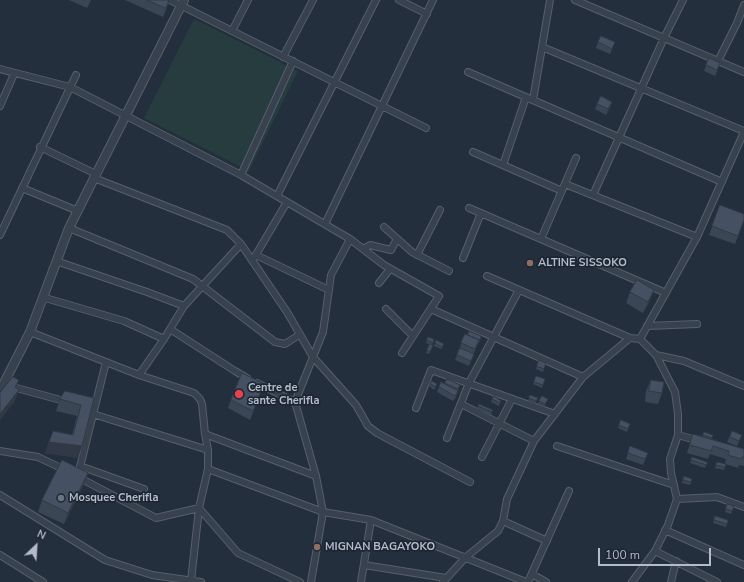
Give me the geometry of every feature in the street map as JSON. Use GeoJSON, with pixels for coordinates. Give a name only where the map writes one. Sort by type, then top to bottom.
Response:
{"type":"FeatureCollection","features":[{"type":"Feature","properties":{"kind":"street"},"geometry":{"type":"LineString","coordinates":[[170,0],[182,3],[232,31],[426,128]]}},
{"type":"Feature","properties":{"kind":"street"},"geometry":{"type":"LineString","coordinates":[[232,31],[248,0]]}},
{"type":"Feature","properties":{"kind":"street"},"geometry":{"type":"LineString","coordinates":[[284,56],[313,0]]}},
{"type":"Feature","properties":{"kind":"street"},"geometry":{"type":"LineString","coordinates":[[277,196],[376,0]]}},
{"type":"Feature","properties":{"kind":"street"},"geometry":{"type":"LineString","coordinates":[[399,0],[427,14]]}},
{"type":"Feature","properties":{"kind":"street"},"geometry":{"type":"LineString","coordinates":[[324,224],[433,0]]}},
{"type":"Feature","properties":{"kind":"street"},"geometry":{"type":"LineString","coordinates":[[533,100],[550,0]]}},
{"type":"Feature","properties":{"kind":"street"},"geometry":{"type":"LineString","coordinates":[[575,0],[744,72]]}},
{"type":"Feature","properties":{"kind":"street"},"geometry":{"type":"LineString","coordinates":[[593,195],[664,38],[683,0]]}},
{"type":"Feature","properties":{"kind":"street"},"geometry":{"type":"LineString","coordinates":[[72,403],[2,387],[30,332],[69,228],[182,3]]}},
{"type":"Feature","properties":{"kind":"street"},"geometry":{"type":"LineString","coordinates":[[718,60],[737,23],[744,5]]}},
{"type":"Feature","properties":{"kind":"street"},"geometry":{"type":"LineString","coordinates":[[542,47],[744,132],[697,237],[640,339]]}},
{"type":"Feature","properties":{"kind":"street"},"geometry":{"type":"LineString","coordinates":[[241,175],[293,61]]}},
{"type":"Feature","properties":{"kind":"street"},"geometry":{"type":"LineString","coordinates":[[1,68],[14,74],[70,87],[241,175],[350,239],[390,269],[439,296],[402,353]]}},
{"type":"Feature","properties":{"kind":"street"},"geometry":{"type":"LineString","coordinates":[[468,72],[722,182]]}},
{"type":"Feature","properties":{"kind":"street"},"geometry":{"type":"LineString","coordinates":[[0,106],[14,74]]}},
{"type":"Feature","properties":{"kind":"street"},"geometry":{"type":"LineString","coordinates":[[0,235],[40,147],[76,75]]}},
{"type":"Feature","properties":{"kind":"street"},"geometry":{"type":"LineString","coordinates":[[503,165],[526,97]]}},
{"type":"Feature","properties":{"kind":"street"},"geometry":{"type":"LineString","coordinates":[[40,147],[95,176],[228,230],[241,244],[287,312],[313,357],[356,405],[368,426],[377,433],[470,482]]}},
{"type":"Feature","properties":{"kind":"street"},"geometry":{"type":"LineString","coordinates":[[473,152],[562,191]]}},
{"type":"Feature","properties":{"kind":"street"},"geometry":{"type":"LineString","coordinates":[[541,239],[576,158]]}},
{"type":"Feature","properties":{"kind":"street"},"geometry":{"type":"LineString","coordinates":[[565,184],[697,237]]}},
{"type":"Feature","properties":{"kind":"street"},"geometry":{"type":"LineString","coordinates":[[22,188],[78,211]]}},
{"type":"Feature","properties":{"kind":"street"},"geometry":{"type":"LineString","coordinates":[[252,261],[287,202]]}},
{"type":"Feature","properties":{"kind":"street"},"geometry":{"type":"LineString","coordinates":[[469,208],[666,293]]}},
{"type":"Feature","properties":{"kind":"street"},"geometry":{"type":"LineString","coordinates":[[417,255],[440,210]]}},
{"type":"Feature","properties":{"kind":"street"},"geometry":{"type":"LineString","coordinates":[[463,258],[481,213]]}},
{"type":"Feature","properties":{"kind":"street"},"geometry":{"type":"LineString","coordinates":[[384,227],[412,252],[449,271]]}},
{"type":"Feature","properties":{"kind":"street"},"geometry":{"type":"LineString","coordinates":[[69,228],[192,279],[275,342],[285,344],[299,335]]}},
{"type":"Feature","properties":{"kind":"street"},"geometry":{"type":"LineString","coordinates":[[310,582],[323,512],[316,476],[295,402],[323,332],[331,275],[350,239]]}},
{"type":"Feature","properties":{"kind":"street"},"geometry":{"type":"LineString","coordinates":[[363,249],[370,245],[391,250],[397,239]]}},
{"type":"Feature","properties":{"kind":"street"},"geometry":{"type":"LineString","coordinates":[[139,375],[164,339],[184,306],[241,244]]}},
{"type":"Feature","properties":{"kind":"street"},"geometry":{"type":"LineString","coordinates":[[256,255],[329,290]]}},
{"type":"Feature","properties":{"kind":"street"},"geometry":{"type":"LineString","coordinates":[[56,261],[148,292],[184,306]]}},
{"type":"Feature","properties":{"kind":"street"},"geometry":{"type":"LineString","coordinates":[[379,284],[390,269]]}},
{"type":"Feature","properties":{"kind":"street"},"geometry":{"type":"LineString","coordinates":[[487,276],[630,338],[640,339],[656,355],[675,392],[678,414],[678,435],[670,459],[677,499],[655,551],[647,564],[632,582]]}},
{"type":"Feature","properties":{"kind":"street"},"geometry":{"type":"LineString","coordinates":[[447,438],[469,383],[519,290]]}},
{"type":"Feature","properties":{"kind":"street"},"geometry":{"type":"LineString","coordinates":[[42,297],[124,321],[164,339]]}},
{"type":"Feature","properties":{"kind":"street"},"geometry":{"type":"LineString","coordinates":[[431,309],[583,377]]}},
{"type":"Feature","properties":{"kind":"street"},"geometry":{"type":"LineString","coordinates":[[386,310],[413,336]]}},
{"type":"Feature","properties":{"kind":"street"},"geometry":{"type":"LineString","coordinates":[[648,326],[697,324]]}},
{"type":"Feature","properties":{"kind":"street"},"geometry":{"type":"LineString","coordinates":[[170,329],[235,371],[295,402]]}},
{"type":"Feature","properties":{"kind":"street"},"geometry":{"type":"LineString","coordinates":[[30,332],[139,375],[194,393],[200,399],[202,404],[208,450],[208,469],[199,508],[191,581]]}},
{"type":"Feature","properties":{"kind":"street"},"geometry":{"type":"LineString","coordinates":[[364,565],[444,580],[466,558],[498,531],[503,521],[507,499],[534,441],[583,377],[630,338]]}},
{"type":"Feature","properties":{"kind":"street"},"geometry":{"type":"LineString","coordinates":[[656,355],[684,361],[744,385]]}},
{"type":"Feature","properties":{"kind":"street"},"geometry":{"type":"LineString","coordinates":[[77,477],[106,362]]}},
{"type":"Feature","properties":{"kind":"street"},"geometry":{"type":"LineString","coordinates":[[416,408],[431,370],[555,414]]}},
{"type":"Feature","properties":{"kind":"street"},"geometry":{"type":"LineString","coordinates":[[482,457],[512,399]]}},
{"type":"Feature","properties":{"kind":"street"},"geometry":{"type":"LineString","coordinates":[[461,404],[534,441]]}},
{"type":"Feature","properties":{"kind":"street"},"geometry":{"type":"LineString","coordinates":[[87,407],[94,412],[208,450]]}},
{"type":"Feature","properties":{"kind":"street"},"geometry":{"type":"LineString","coordinates":[[205,434],[316,476]]}},
{"type":"Feature","properties":{"kind":"street"},"geometry":{"type":"LineString","coordinates":[[678,435],[707,443]]}},
{"type":"Feature","properties":{"kind":"street"},"geometry":{"type":"LineString","coordinates":[[557,446],[674,485]]}},
{"type":"Feature","properties":{"kind":"street"},"geometry":{"type":"LineString","coordinates":[[0,451],[38,457],[156,518],[199,508]]}},
{"type":"Feature","properties":{"kind":"street"},"geometry":{"type":"LineString","coordinates":[[80,466],[144,489]]}},
{"type":"Feature","properties":{"kind":"street"},"geometry":{"type":"LineString","coordinates":[[208,469],[323,512],[371,520],[527,582],[569,491]]}},
{"type":"Feature","properties":{"kind":"street"},"geometry":{"type":"LineString","coordinates":[[0,496],[105,560],[152,575],[175,580],[201,582]]}},
{"type":"Feature","properties":{"kind":"street"},"geometry":{"type":"LineString","coordinates":[[677,499],[717,497],[744,507]]}},
{"type":"Feature","properties":{"kind":"street"},"geometry":{"type":"LineString","coordinates":[[199,508],[238,552],[300,582]]}},
{"type":"Feature","properties":{"kind":"street"},"geometry":{"type":"LineString","coordinates":[[362,582],[371,520]]}},
{"type":"Feature","properties":{"kind":"street"},"geometry":{"type":"LineString","coordinates":[[503,521],[547,541]]}},
{"type":"Feature","properties":{"kind":"street"},"geometry":{"type":"LineString","coordinates":[[665,530],[744,565]]}},
{"type":"Feature","properties":{"kind":"street"},"geometry":{"type":"LineString","coordinates":[[655,551],[716,582]]}},
{"type":"Feature","properties":{"kind":"street"},"geometry":{"type":"LineString","coordinates":[[0,554],[43,582]]}},
{"type":"Feature","properties":{"kind":"street"},"geometry":{"type":"LineString","coordinates":[[671,582],[676,561]]}},
{"type":"Feature","properties":{"kind":"street"},"geometry":{"type":"LineString","coordinates":[[532,574],[546,582]]}},
{"type":"Feature","properties":{"kind":"green space"},"geometry":{"type":"Polygon","coordinates":[[[194,19],[298,71],[249,171],[144,118],[194,19]]]}},
{"type":"Feature","properties":{"kind":"building"},"geometry":{"type":"Polygon","coordinates":[[[147,0],[169,0],[166,8],[147,0]]]}},
{"type":"Feature","properties":{"kind":"building"},"geometry":{"type":"Polygon","coordinates":[[[601,36],[615,42],[612,49],[598,42],[601,36]]]}},
{"type":"Feature","properties":{"kind":"building"},"geometry":{"type":"Polygon","coordinates":[[[709,58],[720,63],[717,70],[706,65],[709,58]]]}},
{"type":"Feature","properties":{"kind":"building"},"geometry":{"type":"Polygon","coordinates":[[[601,96],[612,102],[608,109],[597,104],[601,96]]]}},
{"type":"Feature","properties":{"kind":"building"},"geometry":{"type":"Polygon","coordinates":[[[720,205],[744,214],[744,220],[738,236],[712,226],[720,205]]]}},
{"type":"Feature","properties":{"kind":"building"},"geometry":{"type":"Polygon","coordinates":[[[637,280],[654,290],[648,302],[630,292],[637,280]]]}},
{"type":"Feature","properties":{"kind":"building"},"geometry":{"type":"Polygon","coordinates":[[[469,331],[481,336],[480,340],[468,335],[469,331]]]}},
{"type":"Feature","properties":{"kind":"building"},"geometry":{"type":"Polygon","coordinates":[[[465,334],[479,340],[475,349],[461,343],[465,334]]]}},
{"type":"Feature","properties":{"kind":"building"},"geometry":{"type":"Polygon","coordinates":[[[428,337],[434,339],[433,343],[427,340],[428,337]]]}},
{"type":"Feature","properties":{"kind":"building"},"geometry":{"type":"Polygon","coordinates":[[[436,340],[444,344],[442,347],[435,343],[436,340]]]}},
{"type":"Feature","properties":{"kind":"building"},"geometry":{"type":"Polygon","coordinates":[[[430,344],[433,345],[430,352],[427,350],[430,344]]]}},
{"type":"Feature","properties":{"kind":"building"},"geometry":{"type":"Polygon","coordinates":[[[460,348],[474,354],[471,361],[457,355],[460,348]]]}},
{"type":"Feature","properties":{"kind":"building"},"geometry":{"type":"Polygon","coordinates":[[[539,360],[546,363],[544,369],[537,366],[539,360]]]}},
{"type":"Feature","properties":{"kind":"building"},"geometry":{"type":"Polygon","coordinates":[[[242,373],[264,384],[253,411],[231,400],[242,373]]]}},
{"type":"Feature","properties":{"kind":"building"},"geometry":{"type":"Polygon","coordinates":[[[536,376],[545,379],[543,385],[534,382],[536,376]]]}},
{"type":"Feature","properties":{"kind":"building"},"geometry":{"type":"Polygon","coordinates":[[[13,377],[19,380],[15,387],[19,390],[0,414],[0,393],[13,377]]]}},
{"type":"Feature","properties":{"kind":"building"},"geometry":{"type":"Polygon","coordinates":[[[447,379],[460,385],[458,389],[445,383],[447,379]]]}},
{"type":"Feature","properties":{"kind":"building"},"geometry":{"type":"Polygon","coordinates":[[[651,380],[664,382],[662,393],[649,391],[651,380]]]}},
{"type":"Feature","properties":{"kind":"building"},"geometry":{"type":"Polygon","coordinates":[[[432,381],[437,384],[435,387],[430,383],[432,381]]]}},
{"type":"Feature","properties":{"kind":"building"},"geometry":{"type":"Polygon","coordinates":[[[441,382],[458,391],[455,396],[439,387],[441,382]]]}},
{"type":"Feature","properties":{"kind":"building"},"geometry":{"type":"Polygon","coordinates":[[[65,391],[94,398],[82,446],[49,442],[53,431],[73,435],[81,405],[60,399],[65,391]]]}},
{"type":"Feature","properties":{"kind":"building"},"geometry":{"type":"Polygon","coordinates":[[[530,395],[538,398],[536,401],[529,398],[530,395]]]}},
{"type":"Feature","properties":{"kind":"building"},"geometry":{"type":"Polygon","coordinates":[[[494,396],[501,401],[500,403],[492,399],[494,396]]]}},
{"type":"Feature","properties":{"kind":"building"},"geometry":{"type":"Polygon","coordinates":[[[542,396],[548,399],[545,404],[539,401],[542,396]]]}},
{"type":"Feature","properties":{"kind":"building"},"geometry":{"type":"Polygon","coordinates":[[[479,404],[493,410],[492,412],[478,406],[479,404]]]}},
{"type":"Feature","properties":{"kind":"building"},"geometry":{"type":"Polygon","coordinates":[[[621,420],[630,424],[628,429],[619,425],[621,420]]]}},
{"type":"Feature","properties":{"kind":"building"},"geometry":{"type":"Polygon","coordinates":[[[732,431],[742,435],[739,441],[730,437],[732,431]]]}},
{"type":"Feature","properties":{"kind":"building"},"geometry":{"type":"Polygon","coordinates":[[[704,432],[713,435],[712,438],[703,435],[704,432]]]}},
{"type":"Feature","properties":{"kind":"building"},"geometry":{"type":"Polygon","coordinates":[[[693,434],[744,449],[744,457],[741,459],[728,455],[729,451],[713,446],[711,451],[690,445],[693,434]]]}},
{"type":"Feature","properties":{"kind":"building"},"geometry":{"type":"Polygon","coordinates":[[[630,446],[648,453],[645,459],[628,453],[630,446]]]}},
{"type":"Feature","properties":{"kind":"building"},"geometry":{"type":"Polygon","coordinates":[[[692,457],[707,462],[707,465],[691,460],[692,457]]]}},
{"type":"Feature","properties":{"kind":"building","name":"Mosquee Cherifla"},"geometry":{"type":"Polygon","coordinates":[[[62,460],[88,473],[68,513],[42,500],[62,460]]]}},
{"type":"Feature","properties":{"kind":"building"},"geometry":{"type":"Polygon","coordinates":[[[717,462],[726,464],[725,467],[716,465],[717,462]]]}},
{"type":"Feature","properties":{"kind":"building"},"geometry":{"type":"Polygon","coordinates":[[[684,476],[692,479],[691,482],[683,480],[684,476]]]}},
{"type":"Feature","properties":{"kind":"building"},"geometry":{"type":"Polygon","coordinates":[[[727,504],[734,506],[732,511],[726,509],[727,504]]]}},
{"type":"Feature","properties":{"kind":"building"},"geometry":{"type":"Polygon","coordinates":[[[715,516],[728,520],[727,524],[714,520],[715,516]]]}},
{"type":"Feature","properties":{"kind":"place","name":"ALTINE SISSOKO"},"geometry":{"type":"Point","coordinates":[530,263]}},
{"type":"Feature","properties":{"kind":"place","name":"Centre de sante Cherifla"},"geometry":{"type":"Point","coordinates":[239,394]}},
{"type":"Feature","properties":{"kind":"place","name":"Mosquee Cherifla"},"geometry":{"type":"Point","coordinates":[61,498]}},
{"type":"Feature","properties":{"kind":"place","name":"MIGNAN BAGAYOKO"},"geometry":{"type":"Point","coordinates":[317,547]}}]}
